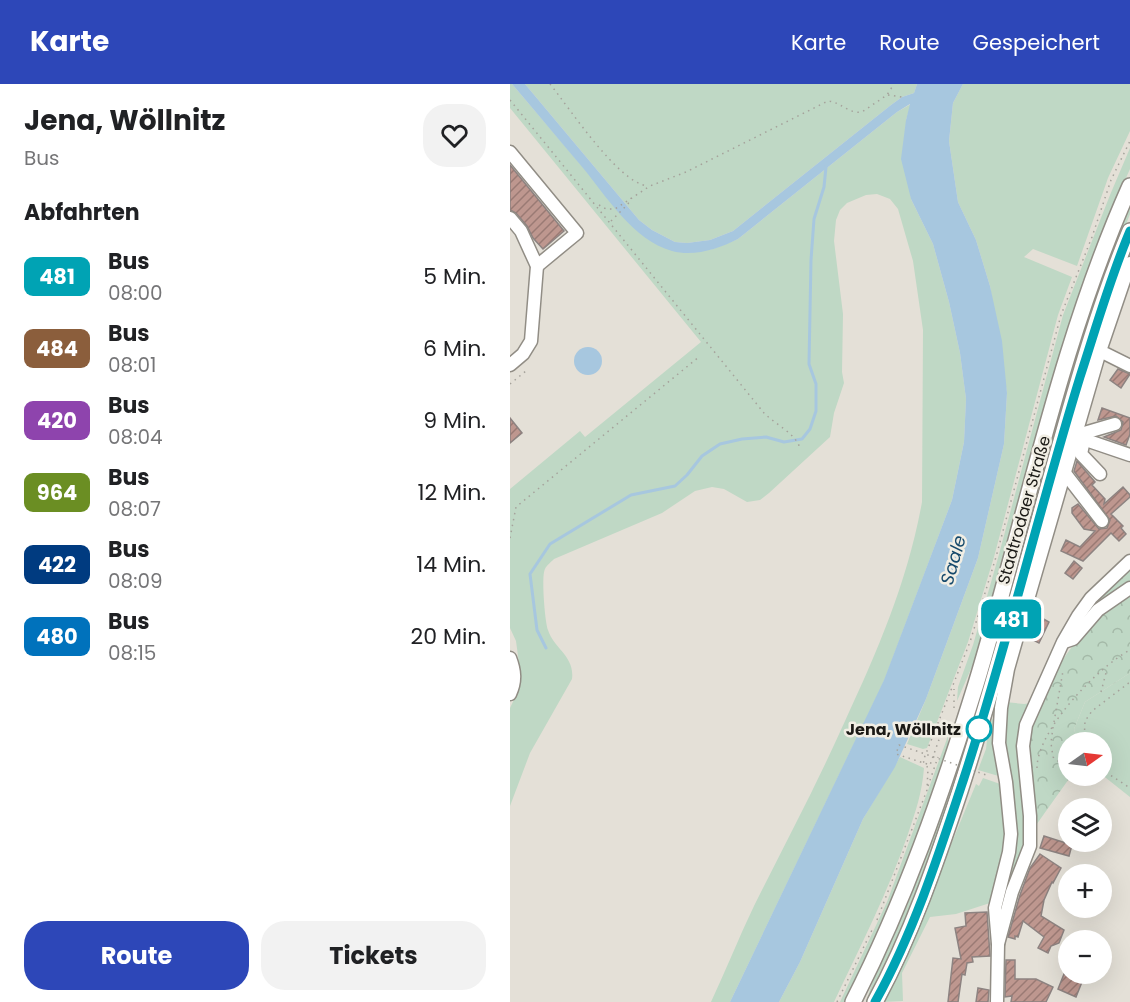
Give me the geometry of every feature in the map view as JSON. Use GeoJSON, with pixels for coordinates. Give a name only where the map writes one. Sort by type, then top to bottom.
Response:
{"type":"FeatureCollection","features":[{"type":"Feature","properties":{"kind":"main road","name":"Stadtrodaer Straße"},"geometry":{"type":"LineString","coordinates":[[853,1002],[906,888],[928,831],[975,685],[1082,311],[1130,186]]}},
{"type":"Feature","properties":{"kind":"main road","name":"Stadtrodaer Straße"},"geometry":{"type":"LineString","coordinates":[[875,1002],[909,931],[951,817],[985,711],[1066,422],[1113,275],[1130,231]]}},
{"type":"Feature","properties":{"kind":"street"},"geometry":{"type":"LineString","coordinates":[[510,152],[577,234],[537,266]]}},
{"type":"Feature","properties":{"kind":"street"},"geometry":{"type":"LineString","coordinates":[[510,218],[521,231],[537,266],[531,341],[523,354],[510,365]]}},
{"type":"Feature","properties":{"kind":"street"},"geometry":{"type":"LineString","coordinates":[[997,1002],[998,944],[995,908],[1009,852],[1011,834],[1006,782],[999,743],[1001,708],[1008,669],[1064,472],[1079,438],[1100,351],[1130,263]]}},
{"type":"Feature","properties":{"kind":"street"},"geometry":{"type":"LineString","coordinates":[[1100,351],[1130,366]]}},
{"type":"Feature","properties":{"kind":"street"},"geometry":{"type":"LineString","coordinates":[[1079,438],[1115,424]]}},
{"type":"Feature","properties":{"kind":"street"},"geometry":{"type":"LineString","coordinates":[[1079,438],[1130,455]]}},
{"type":"Feature","properties":{"kind":"street"},"geometry":{"type":"LineString","coordinates":[[1079,438],[1081,454],[1100,474]]}},
{"type":"Feature","properties":{"kind":"street"},"geometry":{"type":"LineString","coordinates":[[1064,472],[1102,521]]}},
{"type":"Feature","properties":{"kind":"street"},"geometry":{"type":"LineString","coordinates":[[998,944],[1012,892],[1030,846],[1030,816],[1023,746],[1026,724],[1077,616],[1091,598],[1130,561]]}},
{"type":"Feature","properties":{"kind":"street"},"geometry":{"type":"LineString","coordinates":[[1063,642],[1073,639],[1098,610],[1130,588]]}},
{"type":"Feature","properties":{"kind":"street"},"geometry":{"type":"LineString","coordinates":[[510,658],[514,672],[514,685],[510,694]]}},
{"type":"Feature","properties":{"kind":"path"},"geometry":{"type":"LineString","coordinates":[[550,84],[614,166],[633,181],[648,186]]}},
{"type":"Feature","properties":{"kind":"path"},"geometry":{"type":"LineString","coordinates":[[595,203],[606,209],[615,209],[648,186],[686,172],[828,101],[836,101],[849,111],[857,113],[868,109],[887,95],[894,84]]}},
{"type":"Feature","properties":{"kind":"path"},"geometry":{"type":"LineString","coordinates":[[887,95],[902,97]]}},
{"type":"Feature","properties":{"kind":"path"},"geometry":{"type":"LineString","coordinates":[[510,100],[764,413],[797,440],[800,448]]}},
{"type":"Feature","properties":{"kind":"path"},"geometry":{"type":"LineString","coordinates":[[610,221],[628,204],[631,198]]}},
{"type":"Feature","properties":{"kind":"path"},"geometry":{"type":"LineString","coordinates":[[510,538],[516,507],[700,356]]}},
{"type":"Feature","properties":{"kind":"path"},"geometry":{"type":"LineString","coordinates":[[1038,771],[1039,752],[1053,724],[1092,678],[1130,650]]}},
{"type":"Feature","properties":{"kind":"path"},"geometry":{"type":"LineString","coordinates":[[1058,761],[1053,757],[1051,743],[1064,667]]}},
{"type":"Feature","properties":{"kind":"path"},"geometry":{"type":"LineString","coordinates":[[1101,692],[1107,668]]}},
{"type":"Feature","properties":{"kind":"path"},"geometry":{"type":"LineString","coordinates":[[1084,732],[1085,721],[1092,711],[1130,682]]}},
{"type":"Feature","properties":{"kind":"path"},"geometry":{"type":"LineString","coordinates":[[927,790],[928,768],[923,761],[955,685],[954,711]]}},
{"type":"Feature","properties":{"kind":"path"},"geometry":{"type":"LineString","coordinates":[[945,738],[949,727],[946,726],[941,734],[933,755],[930,765],[896,754],[899,746],[927,755],[938,758],[989,776]]}},
{"type":"Feature","properties":{"kind":"path"},"geometry":{"type":"LineString","coordinates":[[837,1002],[875,924],[941,748]]}},
{"type":"Feature","properties":{"kind":"path"},"geometry":{"type":"LineString","coordinates":[[1112,776],[1130,788]]}},
{"type":"Feature","properties":{"kind":"green space"},"geometry":{"type":"Polygon","coordinates":[[[510,84],[633,226],[686,253],[713,249],[738,239],[897,112],[911,104],[906,120],[911,199],[933,244],[949,302],[960,353],[966,399],[964,442],[952,500],[884,681],[730,1002],[711,1002],[748,918],[823,768],[869,668],[891,614],[916,531],[922,502],[923,330],[913,261],[898,209],[890,199],[877,194],[866,195],[847,203],[840,210],[836,220],[834,241],[843,314],[842,372],[844,383],[834,413],[830,437],[760,500],[747,502],[724,489],[712,487],[695,491],[662,513],[554,559],[547,566],[543,589],[548,630],[570,664],[572,679],[530,753],[510,806],[510,708],[520,687],[520,671],[516,641],[510,628],[510,489],[580,431],[585,437],[701,342],[510,108],[510,84]]]}},
{"type":"Feature","properties":{"kind":"green space"},"geometry":{"type":"Polygon","coordinates":[[[525,84],[917,84],[914,93],[902,97],[891,105],[733,231],[710,240],[687,243],[675,242],[639,220],[525,84]]]}},
{"type":"Feature","properties":{"kind":"green space"},"geometry":{"type":"Polygon","coordinates":[[[963,84],[1130,84],[1130,131],[1108,178],[1077,266],[1033,249],[1024,257],[1072,277],[1058,315],[994,557],[968,642],[927,748],[923,749],[907,744],[978,558],[1004,444],[1007,393],[990,286],[976,240],[958,202],[949,141],[953,103],[963,84]]]}},
{"type":"Feature","properties":{"kind":"green space"},"geometry":{"type":"Polygon","coordinates":[[[1130,148],[1130,169],[1116,200],[977,655],[957,701],[958,687],[973,645],[998,558],[1063,315],[1130,148]]]}},
{"type":"Feature","properties":{"kind":"green space"},"geometry":{"type":"Polygon","coordinates":[[[1130,201],[1130,214],[1104,281],[945,816],[912,906],[873,995],[869,1002],[866,1002],[875,974],[908,903],[944,805],[1057,413],[1088,315],[1130,201]]]}},
{"type":"Feature","properties":{"kind":"green space"},"geometry":{"type":"Polygon","coordinates":[[[1130,568],[1130,673],[1085,702],[1074,729],[1075,732],[1058,732],[1058,786],[1064,786],[1034,828],[1028,747],[1030,725],[1055,672],[1077,641],[1073,636],[1093,600],[1130,568]]]}},
{"type":"Feature","properties":{"kind":"green space"},"geometry":{"type":"Polygon","coordinates":[[[1130,673],[1130,797],[1112,783],[1112,732],[1075,732],[1074,729],[1085,702],[1130,673]]]}},
{"type":"Feature","properties":{"kind":"green space"},"geometry":{"type":"Polygon","coordinates":[[[1005,702],[1032,703],[1025,842],[1002,912],[999,904],[1011,855],[1001,737],[1005,702]]]}},
{"type":"Feature","properties":{"kind":"green space"},"geometry":{"type":"Polygon","coordinates":[[[998,712],[1002,777],[978,770],[986,749],[989,724],[998,712]]]}},
{"type":"Feature","properties":{"kind":"green space"},"geometry":{"type":"Polygon","coordinates":[[[948,736],[948,751],[903,882],[846,1002],[840,1002],[887,902],[948,736]]]}},
{"type":"Feature","properties":{"kind":"green space"},"geometry":{"type":"Polygon","coordinates":[[[900,757],[924,768],[918,801],[892,877],[834,1002],[779,1002],[800,962],[863,819],[900,757]]]}},
{"type":"Feature","properties":{"kind":"green space"},"geometry":{"type":"Polygon","coordinates":[[[983,778],[1003,785],[1007,831],[999,875],[990,903],[956,914],[930,917],[902,973],[903,1001],[882,1002],[924,910],[976,784],[979,786],[983,778]]]}},
{"type":"Feature","properties":{"kind":"water","name":"Saale"},"geometry":{"type":"Polygon","coordinates":[[[512,84],[525,84],[639,220],[675,242],[687,243],[710,240],[733,231],[891,105],[902,97],[914,93],[917,84],[963,84],[953,103],[949,141],[958,202],[976,240],[990,286],[1002,341],[1007,393],[1004,444],[978,558],[926,699],[895,767],[863,819],[800,962],[779,1002],[730,1002],[884,680],[952,500],[964,442],[966,399],[960,353],[949,302],[933,244],[911,199],[901,159],[910,104],[738,239],[714,249],[680,253],[658,245],[633,228],[512,84]]]}},
{"type":"Feature","properties":{"kind":"water"},"geometry":{"type":"Polygon","coordinates":[[[588,347],[598,351],[602,361],[598,371],[588,375],[578,371],[574,361],[578,351],[588,347]]]}},
{"type":"Feature","properties":{"kind":"building"},"geometry":{"type":"Polygon","coordinates":[[[510,165],[564,231],[543,249],[516,213],[510,210],[510,165]]]}},
{"type":"Feature","properties":{"kind":"building"},"geometry":{"type":"Polygon","coordinates":[[[1118,369],[1130,374],[1121,388],[1110,380],[1118,369]]]}},
{"type":"Feature","properties":{"kind":"building"},"geometry":{"type":"Polygon","coordinates":[[[1102,408],[1130,418],[1130,434],[1126,445],[1104,437],[1121,430],[1123,422],[1116,416],[1098,420],[1102,408]]]}},
{"type":"Feature","properties":{"kind":"building"},"geometry":{"type":"Polygon","coordinates":[[[510,418],[522,433],[510,443],[510,418]]]}},
{"type":"Feature","properties":{"kind":"building"},"geometry":{"type":"Polygon","coordinates":[[[1077,461],[1095,482],[1092,485],[1105,499],[1104,504],[1123,487],[1130,495],[1111,514],[1123,526],[1121,528],[1126,534],[1119,541],[1111,533],[1083,561],[1061,551],[1066,540],[1080,547],[1095,531],[1084,529],[1072,513],[1072,508],[1078,504],[1099,529],[1107,528],[1110,520],[1074,471],[1077,461]]]}},
{"type":"Feature","properties":{"kind":"building"},"geometry":{"type":"Polygon","coordinates":[[[1074,561],[1082,568],[1073,579],[1065,573],[1074,561]]]}},
{"type":"Feature","properties":{"kind":"building"},"geometry":{"type":"Polygon","coordinates":[[[1040,617],[1049,622],[1039,643],[1029,638],[1040,617]]]}},
{"type":"Feature","properties":{"kind":"building"},"geometry":{"type":"Polygon","coordinates":[[[1044,836],[1058,840],[1058,852],[1070,852],[1069,856],[1040,848],[1044,836]]]}},
{"type":"Feature","properties":{"kind":"building"},"geometry":{"type":"Polygon","coordinates":[[[1040,854],[1058,866],[1058,874],[1044,900],[1041,916],[1064,930],[1058,930],[1058,943],[1051,946],[1048,953],[1038,948],[1044,937],[1023,921],[1018,937],[1015,936],[1015,939],[1008,937],[1030,868],[1040,854]]]}},
{"type":"Feature","properties":{"kind":"building"},"geometry":{"type":"Polygon","coordinates":[[[987,912],[990,956],[972,957],[973,962],[967,963],[965,975],[962,974],[958,1002],[948,1002],[953,958],[961,959],[955,928],[966,926],[965,913],[987,912]]]}},
{"type":"Feature","properties":{"kind":"building"},"geometry":{"type":"Polygon","coordinates":[[[1006,960],[1015,960],[1015,979],[1036,979],[1053,987],[1046,1002],[1011,1002],[1012,996],[1005,997],[1006,960]]]}},
{"type":"Feature","properties":{"kind":"building"},"geometry":{"type":"Polygon","coordinates":[[[1060,984],[1081,984],[1076,997],[1058,989],[1060,984]]]}},
{"type":"Feature","properties":{"kind":"building"},"geometry":{"type":"Polygon","coordinates":[[[978,988],[989,990],[988,1002],[976,1002],[978,988]]]}},
{"type":"Feature","properties":{"kind":"waterway"},"geometry":{"type":"LineString","coordinates":[[546,648],[537,630],[530,574],[550,544],[631,495],[675,486],[702,456],[720,444],[766,437],[784,442],[802,439],[810,429],[816,411],[816,384],[809,364],[811,260],[814,219],[824,187],[826,167]]}},
{"type":"Feature","properties":{"kind":"bus line","name":"481"},"geometry":{"type":"LineString","coordinates":[[875,1002],[909,931],[951,817],[985,711],[1066,422],[1113,275],[1130,231]]}},
{"type":"Feature","properties":{"kind":"place","name":"Jena, Wöllnitz"},"geometry":{"type":"Point","coordinates":[979,729]}}]}
